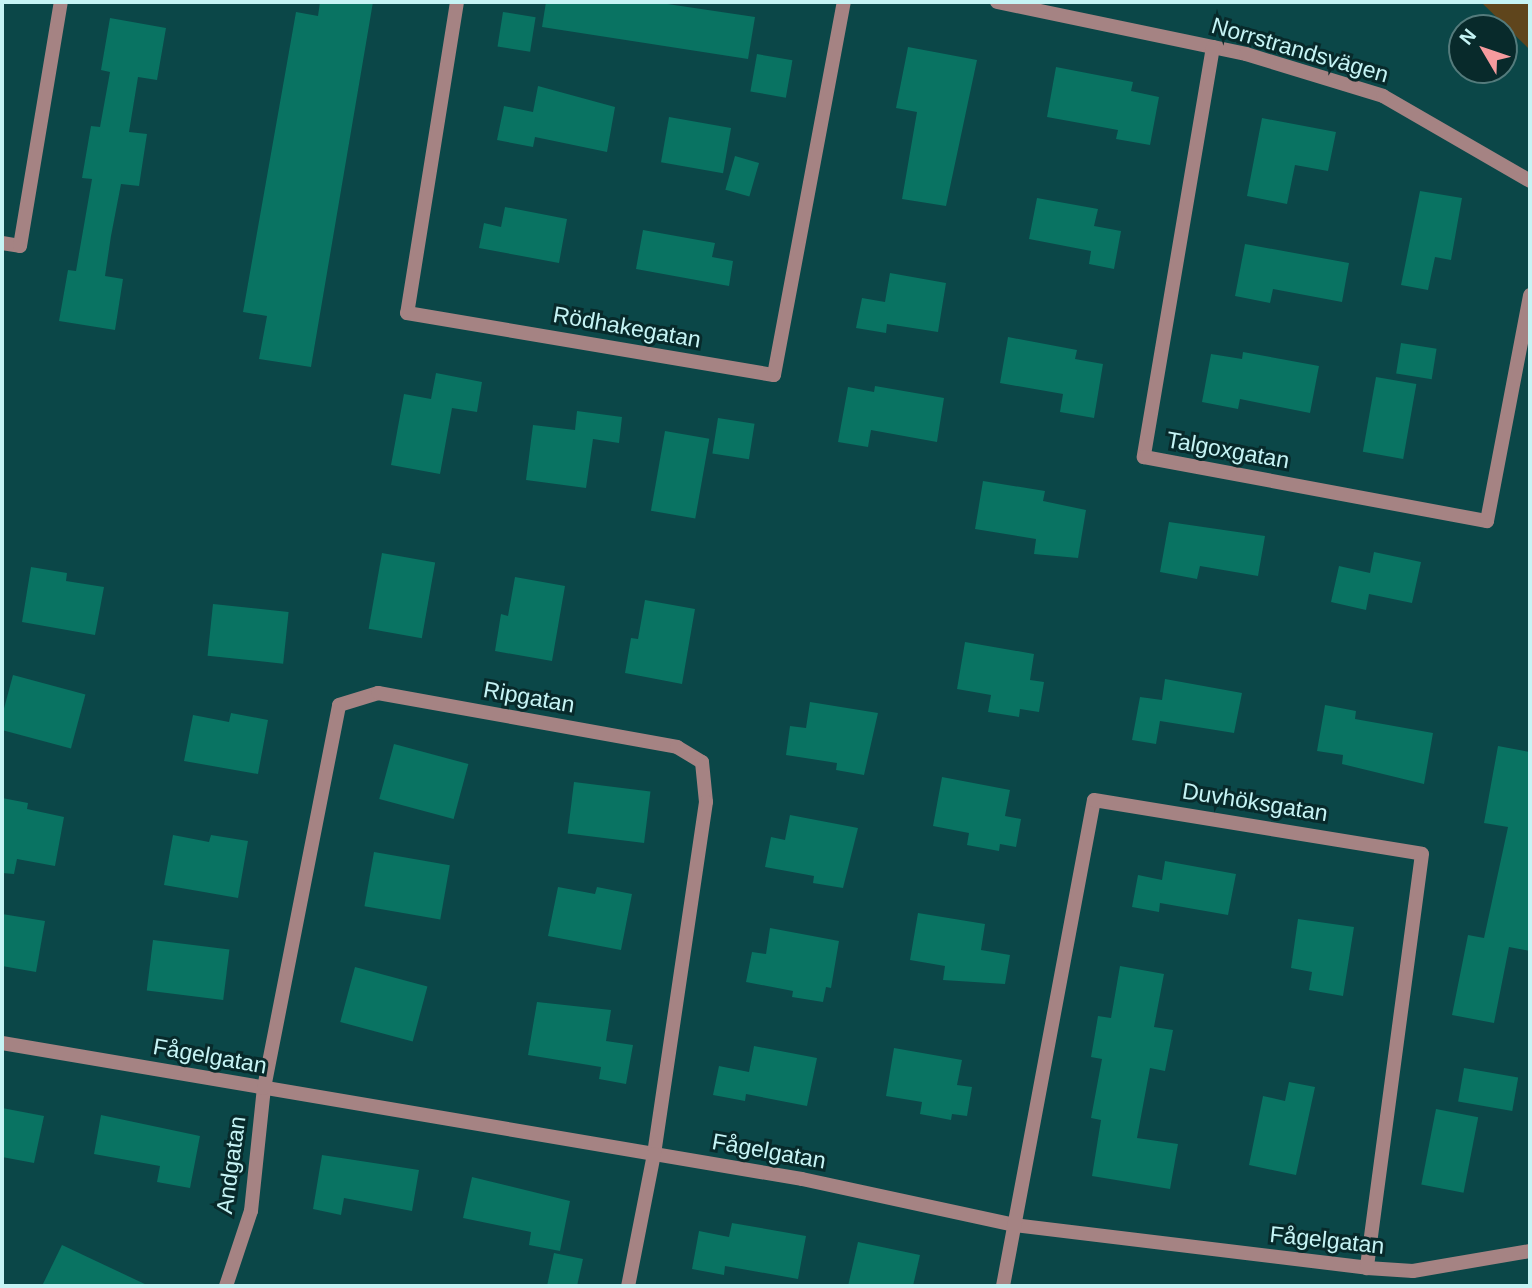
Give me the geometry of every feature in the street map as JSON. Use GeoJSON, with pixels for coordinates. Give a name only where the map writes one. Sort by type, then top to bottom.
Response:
{"type":"FeatureCollection","features":[{"type":"Feature","properties":{"kind":"street"},"geometry":{"type":"LineString","coordinates":[[2,243],[20,246],[61,2]]}},
{"type":"Feature","properties":{"kind":"street","name":"Rödhakegatan"},"geometry":{"type":"LineString","coordinates":[[457,2],[407,313],[774,375],[844,2]]}},
{"type":"Feature","properties":{"kind":"street","name":"Norrstrandsvägen"},"geometry":{"type":"LineString","coordinates":[[997,2],[1213,47],[1383,96],[1530,181]]}},
{"type":"Feature","properties":{"kind":"street","name":"Talgoxgatan"},"geometry":{"type":"LineString","coordinates":[[1213,47],[1144,457],[1487,521],[1530,295]]}},
{"type":"Feature","properties":{"kind":"street","name":"Ripgatan"},"geometry":{"type":"LineString","coordinates":[[264,1088],[339,705],[378,693],[677,747],[702,761],[706,802],[654,1154]]}},
{"type":"Feature","properties":{"kind":"street","name":"Duvhöksgatan"},"geometry":{"type":"LineString","coordinates":[[1014,1225],[1094,800],[1288,828],[1422,854],[1367,1268]]}},
{"type":"Feature","properties":{"kind":"street","name":"Fågelgatan"},"geometry":{"type":"LineString","coordinates":[[2,1043],[802,1179],[1014,1225],[1367,1268],[1413,1271],[1530,1251]]}},
{"type":"Feature","properties":{"kind":"street","name":"Andgatan"},"geometry":{"type":"LineString","coordinates":[[226,1286],[251,1210],[264,1088]]}},
{"type":"Feature","properties":{"kind":"street"},"geometry":{"type":"LineString","coordinates":[[628,1286],[654,1154]]}},
{"type":"Feature","properties":{"kind":"street"},"geometry":{"type":"LineString","coordinates":[[1003,1286],[1014,1225]]}},
{"type":"Feature","properties":{"kind":"shaded area"},"geometry":{"type":"Polygon","coordinates":[[[1481,2],[1530,2],[1530,50],[1518,38],[1518,14],[1493,14],[1481,2]]]}},
{"type":"Feature","properties":{"kind":"building"},"geometry":{"type":"Polygon","coordinates":[[[320,2],[373,2],[311,367],[259,359],[267,316],[243,312],[296,12],[318,16],[320,2]]]}},
{"type":"Feature","properties":{"kind":"building"},"geometry":{"type":"Polygon","coordinates":[[[546,2],[654,2],[755,17],[748,59],[542,27],[546,2]]]}},
{"type":"Feature","properties":{"kind":"building"},"geometry":{"type":"Polygon","coordinates":[[[503,12],[536,17],[530,52],[498,47],[503,12]]]}},
{"type":"Feature","properties":{"kind":"building"},"geometry":{"type":"Polygon","coordinates":[[[110,18],[166,28],[157,80],[138,77],[129,132],[147,134],[139,186],[121,184],[111,236],[105,276],[123,279],[115,330],[59,321],[68,270],[76,271],[92,179],[82,178],[91,126],[100,127],[110,72],[101,70],[110,18]]]}},
{"type":"Feature","properties":{"kind":"building"},"geometry":{"type":"Polygon","coordinates":[[[908,47],[977,60],[946,206],[902,199],[917,112],[896,108],[908,47]]]}},
{"type":"Feature","properties":{"kind":"building"},"geometry":{"type":"Polygon","coordinates":[[[757,54],[792,60],[786,98],[750,91],[757,54]]]}},
{"type":"Feature","properties":{"kind":"building"},"geometry":{"type":"Polygon","coordinates":[[[1056,67],[1133,82],[1131,91],[1159,97],[1150,145],[1116,139],[1118,130],[1047,117],[1056,67]]]}},
{"type":"Feature","properties":{"kind":"building"},"geometry":{"type":"Polygon","coordinates":[[[538,86],[615,107],[607,152],[535,137],[533,147],[497,140],[504,106],[533,112],[538,86]]]}},
{"type":"Feature","properties":{"kind":"building"},"geometry":{"type":"Polygon","coordinates":[[[669,117],[731,128],[723,173],[661,162],[669,117]]]}},
{"type":"Feature","properties":{"kind":"building"},"geometry":{"type":"Polygon","coordinates":[[[1262,118],[1336,132],[1328,171],[1295,165],[1287,204],[1247,196],[1262,118]]]}},
{"type":"Feature","properties":{"kind":"building"},"geometry":{"type":"Polygon","coordinates":[[[735,156],[759,163],[749,197],[725,190],[735,156]]]}},
{"type":"Feature","properties":{"kind":"building"},"geometry":{"type":"Polygon","coordinates":[[[1420,191],[1462,198],[1451,260],[1435,257],[1428,290],[1401,285],[1420,191]]]}},
{"type":"Feature","properties":{"kind":"building"},"geometry":{"type":"Polygon","coordinates":[[[1037,198],[1098,209],[1094,226],[1121,231],[1114,269],[1089,264],[1091,251],[1029,239],[1037,198]]]}},
{"type":"Feature","properties":{"kind":"building"},"geometry":{"type":"Polygon","coordinates":[[[505,207],[567,219],[559,263],[479,248],[484,223],[501,227],[505,207]]]}},
{"type":"Feature","properties":{"kind":"building"},"geometry":{"type":"Polygon","coordinates":[[[643,230],[715,243],[712,257],[733,261],[729,286],[636,269],[643,230]]]}},
{"type":"Feature","properties":{"kind":"building"},"geometry":{"type":"Polygon","coordinates":[[[1245,244],[1349,263],[1342,302],[1273,289],[1270,303],[1235,296],[1245,244]]]}},
{"type":"Feature","properties":{"kind":"building"},"geometry":{"type":"Polygon","coordinates":[[[890,273],[946,283],[938,332],[887,324],[886,333],[856,328],[862,298],[885,302],[890,273]]]}},
{"type":"Feature","properties":{"kind":"building"},"geometry":{"type":"Polygon","coordinates":[[[1008,337],[1077,350],[1075,359],[1103,364],[1094,418],[1060,412],[1063,394],[1000,383],[1008,337]]]}},
{"type":"Feature","properties":{"kind":"building"},"geometry":{"type":"Polygon","coordinates":[[[1401,343],[1437,349],[1432,379],[1396,374],[1401,343]]]}},
{"type":"Feature","properties":{"kind":"building"},"geometry":{"type":"Polygon","coordinates":[[[1243,352],[1319,366],[1310,413],[1240,399],[1238,409],[1202,402],[1211,354],[1242,359],[1243,352]]]}},
{"type":"Feature","properties":{"kind":"building"},"geometry":{"type":"Polygon","coordinates":[[[436,373],[482,382],[477,412],[452,408],[440,474],[391,465],[404,394],[431,399],[436,373]]]}},
{"type":"Feature","properties":{"kind":"building"},"geometry":{"type":"Polygon","coordinates":[[[1376,377],[1416,384],[1403,459],[1363,452],[1376,377]]]}},
{"type":"Feature","properties":{"kind":"building"},"geometry":{"type":"Polygon","coordinates":[[[875,386],[944,398],[937,442],[871,430],[868,447],[838,442],[848,387],[874,392],[875,386]]]}},
{"type":"Feature","properties":{"kind":"building"},"geometry":{"type":"Polygon","coordinates":[[[577,411],[622,417],[619,443],[593,439],[586,488],[526,480],[533,425],[575,430],[577,411]]]}},
{"type":"Feature","properties":{"kind":"building"},"geometry":{"type":"Polygon","coordinates":[[[718,418],[755,424],[749,459],[712,454],[718,418]]]}},
{"type":"Feature","properties":{"kind":"building"},"geometry":{"type":"Polygon","coordinates":[[[665,431],[709,439],[695,519],[651,511],[665,431]]]}},
{"type":"Feature","properties":{"kind":"building"},"geometry":{"type":"Polygon","coordinates":[[[983,481],[1045,491],[1043,501],[1086,510],[1078,558],[1034,554],[1036,539],[975,529],[983,481]]]}},
{"type":"Feature","properties":{"kind":"building"},"geometry":{"type":"Polygon","coordinates":[[[1169,522],[1265,536],[1258,576],[1200,566],[1197,579],[1160,572],[1169,522]]]}},
{"type":"Feature","properties":{"kind":"building"},"geometry":{"type":"Polygon","coordinates":[[[1374,552],[1421,562],[1412,603],[1369,594],[1366,610],[1331,602],[1339,566],[1370,573],[1374,552]]]}},
{"type":"Feature","properties":{"kind":"building"},"geometry":{"type":"Polygon","coordinates":[[[382,553],[435,562],[422,638],[369,629],[382,553]]]}},
{"type":"Feature","properties":{"kind":"building"},"geometry":{"type":"Polygon","coordinates":[[[31,567],[67,573],[66,581],[104,587],[95,635],[22,622],[31,567]]]}},
{"type":"Feature","properties":{"kind":"building"},"geometry":{"type":"Polygon","coordinates":[[[515,577],[565,586],[552,661],[495,651],[501,614],[508,616],[515,577]]]}},
{"type":"Feature","properties":{"kind":"building"},"geometry":{"type":"Polygon","coordinates":[[[645,600],[695,609],[682,684],[625,673],[631,638],[638,639],[645,600]]]}},
{"type":"Feature","properties":{"kind":"building"},"geometry":{"type":"Polygon","coordinates":[[[213,604],[289,612],[283,664],[208,656],[213,604]]]}},
{"type":"Feature","properties":{"kind":"building"},"geometry":{"type":"Polygon","coordinates":[[[965,642],[1034,654],[1030,680],[1044,682],[1039,712],[1020,709],[1019,717],[988,712],[991,695],[957,689],[965,642]]]}},
{"type":"Feature","properties":{"kind":"building"},"geometry":{"type":"Polygon","coordinates":[[[13,675],[85,694],[71,749],[2,730],[2,716],[13,675]]]}},
{"type":"Feature","properties":{"kind":"building"},"geometry":{"type":"Polygon","coordinates":[[[1165,679],[1242,693],[1234,733],[1160,721],[1156,744],[1132,740],[1140,697],[1162,700],[1165,679]]]}},
{"type":"Feature","properties":{"kind":"building"},"geometry":{"type":"Polygon","coordinates":[[[810,702],[878,713],[864,775],[836,770],[837,763],[786,755],[790,726],[806,728],[810,702]]]}},
{"type":"Feature","properties":{"kind":"building"},"geometry":{"type":"Polygon","coordinates":[[[1325,705],[1356,711],[1355,719],[1433,733],[1424,784],[1342,764],[1343,755],[1317,751],[1325,705]]]}},
{"type":"Feature","properties":{"kind":"building"},"geometry":{"type":"Polygon","coordinates":[[[231,713],[268,720],[258,774],[184,761],[193,715],[229,722],[231,713]]]}},
{"type":"Feature","properties":{"kind":"building"},"geometry":{"type":"Polygon","coordinates":[[[394,744],[468,764],[454,819],[379,799],[394,744]]]}},
{"type":"Feature","properties":{"kind":"building"},"geometry":{"type":"Polygon","coordinates":[[[1498,746],[1530,752],[1530,951],[1509,947],[1494,1023],[1452,1015],[1468,935],[1484,938],[1508,827],[1484,823],[1498,746]]]}},
{"type":"Feature","properties":{"kind":"building"},"geometry":{"type":"Polygon","coordinates":[[[942,777],[1010,790],[1005,816],[1021,819],[1016,847],[1000,844],[999,851],[967,845],[969,833],[933,826],[942,777]]]}},
{"type":"Feature","properties":{"kind":"building"},"geometry":{"type":"Polygon","coordinates":[[[574,782],[650,791],[644,843],[568,834],[574,782]]]}},
{"type":"Feature","properties":{"kind":"building"},"geometry":{"type":"Polygon","coordinates":[[[2,798],[28,803],[27,809],[64,817],[55,866],[17,859],[14,874],[2,873],[2,798]]]}},
{"type":"Feature","properties":{"kind":"building"},"geometry":{"type":"Polygon","coordinates":[[[790,815],[858,828],[843,888],[813,883],[814,876],[765,867],[771,837],[785,840],[790,815]]]}},
{"type":"Feature","properties":{"kind":"building"},"geometry":{"type":"Polygon","coordinates":[[[173,835],[209,842],[211,835],[248,841],[238,898],[164,885],[173,835]]]}},
{"type":"Feature","properties":{"kind":"building"},"geometry":{"type":"Polygon","coordinates":[[[374,852],[450,865],[440,920],[364,906],[374,852]]]}},
{"type":"Feature","properties":{"kind":"building"},"geometry":{"type":"Polygon","coordinates":[[[1165,861],[1236,874],[1228,915],[1160,903],[1159,912],[1132,907],[1138,875],[1162,880],[1165,861]]]}},
{"type":"Feature","properties":{"kind":"building"},"geometry":{"type":"Polygon","coordinates":[[[558,887],[595,894],[597,887],[632,894],[621,950],[548,936],[558,887]]]}},
{"type":"Feature","properties":{"kind":"building"},"geometry":{"type":"Polygon","coordinates":[[[918,913],[985,924],[981,950],[1010,955],[1005,984],[943,980],[945,966],[910,960],[918,913]]]}},
{"type":"Feature","properties":{"kind":"building"},"geometry":{"type":"Polygon","coordinates":[[[2,914],[45,921],[36,972],[2,966],[2,914]]]}},
{"type":"Feature","properties":{"kind":"building"},"geometry":{"type":"Polygon","coordinates":[[[1298,919],[1354,927],[1343,996],[1309,990],[1312,972],[1291,968],[1298,919]]]}},
{"type":"Feature","properties":{"kind":"building"},"geometry":{"type":"Polygon","coordinates":[[[770,928],[839,941],[831,988],[826,987],[823,1002],[792,997],[793,991],[746,982],[752,952],[766,954],[770,928]]]}},
{"type":"Feature","properties":{"kind":"building"},"geometry":{"type":"Polygon","coordinates":[[[153,940],[229,949],[223,1000],[147,991],[153,940]]]}},
{"type":"Feature","properties":{"kind":"building"},"geometry":{"type":"Polygon","coordinates":[[[1120,966],[1164,974],[1154,1027],[1173,1030],[1165,1071],[1150,1068],[1137,1138],[1178,1144],[1170,1189],[1092,1176],[1101,1120],[1091,1118],[1102,1059],[1091,1057],[1098,1016],[1111,1018],[1120,966]]]}},
{"type":"Feature","properties":{"kind":"building"},"geometry":{"type":"Polygon","coordinates":[[[355,967],[427,986],[413,1041],[340,1022],[355,967]]]}},
{"type":"Feature","properties":{"kind":"building"},"geometry":{"type":"Polygon","coordinates":[[[537,1002],[611,1010],[606,1041],[633,1045],[626,1084],[599,1079],[601,1067],[528,1055],[537,1002]]]}},
{"type":"Feature","properties":{"kind":"building"},"geometry":{"type":"Polygon","coordinates":[[[754,1046],[817,1058],[807,1106],[746,1094],[745,1101],[713,1095],[719,1066],[749,1072],[754,1046]]]}},
{"type":"Feature","properties":{"kind":"building"},"geometry":{"type":"Polygon","coordinates":[[[894,1048],[962,1060],[957,1085],[972,1087],[967,1116],[952,1114],[951,1120],[920,1114],[922,1102],[886,1096],[894,1048]]]}},
{"type":"Feature","properties":{"kind":"building"},"geometry":{"type":"Polygon","coordinates":[[[1464,1068],[1518,1078],[1512,1111],[1458,1101],[1464,1068]]]}},
{"type":"Feature","properties":{"kind":"building"},"geometry":{"type":"Polygon","coordinates":[[[1289,1082],[1315,1087],[1296,1175],[1249,1165],[1263,1096],[1285,1101],[1289,1082]]]}},
{"type":"Feature","properties":{"kind":"building"},"geometry":{"type":"Polygon","coordinates":[[[2,1108],[44,1116],[34,1163],[2,1157],[2,1108]]]}},
{"type":"Feature","properties":{"kind":"building"},"geometry":{"type":"Polygon","coordinates":[[[1436,1109],[1478,1117],[1464,1193],[1421,1185],[1436,1109]]]}},
{"type":"Feature","properties":{"kind":"building"},"geometry":{"type":"Polygon","coordinates":[[[101,1115],[200,1136],[190,1188],[157,1182],[160,1166],[94,1154],[101,1115]]]}},
{"type":"Feature","properties":{"kind":"building"},"geometry":{"type":"Polygon","coordinates":[[[322,1155],[419,1170],[412,1211],[344,1198],[341,1215],[313,1209],[322,1155]]]}},
{"type":"Feature","properties":{"kind":"building"},"geometry":{"type":"Polygon","coordinates":[[[472,1177],[570,1201],[560,1251],[529,1245],[531,1232],[463,1218],[472,1177]]]}},
{"type":"Feature","properties":{"kind":"building"},"geometry":{"type":"Polygon","coordinates":[[[732,1223],[806,1236],[798,1279],[725,1266],[724,1275],[692,1269],[699,1231],[729,1237],[732,1223]]]}},
{"type":"Feature","properties":{"kind":"building"},"geometry":{"type":"Polygon","coordinates":[[[858,1242],[920,1255],[913,1286],[848,1286],[858,1242]]]}},
{"type":"Feature","properties":{"kind":"building"},"geometry":{"type":"Polygon","coordinates":[[[62,1245],[149,1286],[42,1286],[62,1245]]]}},
{"type":"Feature","properties":{"kind":"building"},"geometry":{"type":"Polygon","coordinates":[[[554,1253],[583,1259],[577,1286],[547,1286],[554,1253]]]}}]}
